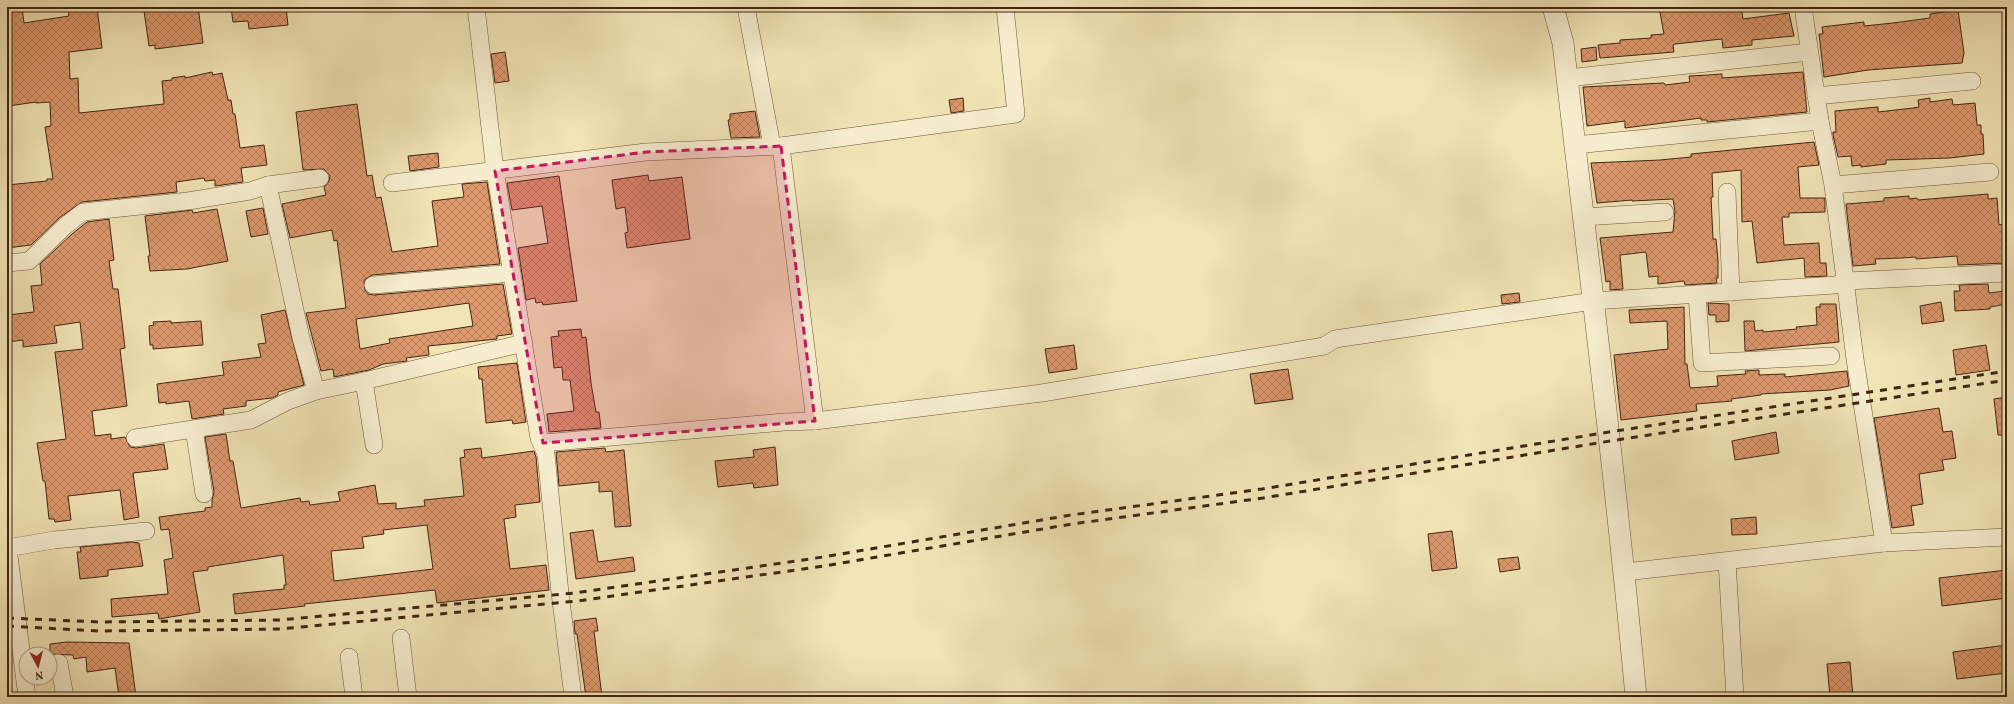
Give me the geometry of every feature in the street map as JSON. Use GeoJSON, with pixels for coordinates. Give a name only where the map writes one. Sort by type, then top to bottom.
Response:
{"type":"FeatureCollection","features":[{"type":"Feature","properties":{"kind":"street"},"geometry":{"type":"LineString","coordinates":[[476,7],[495,171],[539,438],[543,443],[546,454],[560,593],[573,697]]}},
{"type":"Feature","properties":{"kind":"street"},"geometry":{"type":"LineString","coordinates":[[746,7],[776,146],[815,421]]}},
{"type":"Feature","properties":{"kind":"street"},"geometry":{"type":"LineString","coordinates":[[392,183],[646,152],[776,146],[1016,114],[1005,7]]}},
{"type":"Feature","properties":{"kind":"street"},"geometry":{"type":"LineString","coordinates":[[1552,7],[1563,43],[1625,572],[1636,697]]}},
{"type":"Feature","properties":{"kind":"street"},"geometry":{"type":"LineString","coordinates":[[1803,7],[1820,121],[1833,185],[1847,281],[1855,359],[1884,543]]}},
{"type":"Feature","properties":{"kind":"street"},"geometry":{"type":"LineString","coordinates":[[1567,78],[1809,52]]}},
{"type":"Feature","properties":{"kind":"street"},"geometry":{"type":"LineString","coordinates":[[1816,96],[1972,81]]}},
{"type":"Feature","properties":{"kind":"street"},"geometry":{"type":"LineString","coordinates":[[1574,145],[1820,121]]}},
{"type":"Feature","properties":{"kind":"street"},"geometry":{"type":"LineString","coordinates":[[1833,185],[1990,172]]}},
{"type":"Feature","properties":{"kind":"street"},"geometry":{"type":"LineString","coordinates":[[7,263],[29,261],[64,226],[83,212],[188,202],[250,191],[268,184],[320,178]]}},
{"type":"Feature","properties":{"kind":"street"},"geometry":{"type":"LineString","coordinates":[[268,184],[301,338],[316,390]]}},
{"type":"Feature","properties":{"kind":"street"},"geometry":{"type":"LineString","coordinates":[[1728,192],[1731,292]]}},
{"type":"Feature","properties":{"kind":"street"},"geometry":{"type":"LineString","coordinates":[[1583,217],[1665,212]]}},
{"type":"Feature","properties":{"kind":"street"},"geometry":{"type":"LineString","coordinates":[[373,285],[512,273]]}},
{"type":"Feature","properties":{"kind":"street"},"geometry":{"type":"LineString","coordinates":[[543,443],[784,422],[815,421],[1050,391],[1324,346],[1335,339],[1593,301],[1835,285],[1847,281],[2007,273]]}},
{"type":"Feature","properties":{"kind":"street"},"geometry":{"type":"LineString","coordinates":[[1697,294],[1702,363],[1831,356]]}},
{"type":"Feature","properties":{"kind":"street"},"geometry":{"type":"LineString","coordinates":[[135,438],[252,420],[288,401],[316,390],[364,381],[524,343]]}},
{"type":"Feature","properties":{"kind":"street"},"geometry":{"type":"LineString","coordinates":[[364,381],[374,446]]}},
{"type":"Feature","properties":{"kind":"street"},"geometry":{"type":"LineString","coordinates":[[194,429],[204,494]]}},
{"type":"Feature","properties":{"kind":"street"},"geometry":{"type":"LineString","coordinates":[[14,648],[7,548],[54,540],[146,531]]}},
{"type":"Feature","properties":{"kind":"street"},"geometry":{"type":"LineString","coordinates":[[1625,572],[1884,543],[2007,536]]}},
{"type":"Feature","properties":{"kind":"street"},"geometry":{"type":"LineString","coordinates":[[1726,561],[1735,697]]}},
{"type":"Feature","properties":{"kind":"street"},"geometry":{"type":"LineString","coordinates":[[401,638],[408,697]]}},
{"type":"Feature","properties":{"kind":"street"},"geometry":{"type":"LineString","coordinates":[[348,658],[354,697]]}},
{"type":"Feature","properties":{"kind":"street"},"geometry":{"type":"LineString","coordinates":[[58,663],[65,697]]}},
{"type":"Feature","properties":{"kind":"street"},"geometry":{"type":"LineString","coordinates":[[26,686],[27,697]]}},
{"type":"Feature","properties":{"kind":"highlighted area"},"geometry":{"type":"Polygon","coordinates":[[[781,146],[815,421],[543,443],[495,171],[646,152],[781,146]]]}},
{"type":"Feature","properties":{"kind":"building"},"geometry":{"type":"Polygon","coordinates":[[[7,7],[22,7],[24,23],[69,16],[68,7],[97,7],[102,48],[69,52],[70,79],[78,78],[79,113],[164,104],[162,81],[212,72],[213,75],[222,73],[228,100],[231,100],[233,114],[235,114],[240,148],[264,145],[267,165],[241,168],[243,182],[215,186],[215,180],[205,181],[204,178],[176,182],[177,192],[82,202],[59,218],[31,245],[7,248],[7,185],[47,181],[47,179],[53,179],[45,127],[51,126],[50,102],[36,102],[8,106],[7,7]]]}},
{"type":"Feature","properties":{"kind":"building"},"geometry":{"type":"Polygon","coordinates":[[[174,7],[198,7],[203,43],[155,49],[155,45],[149,46],[144,11],[174,7]]]}},
{"type":"Feature","properties":{"kind":"building"},"geometry":{"type":"Polygon","coordinates":[[[231,7],[286,7],[288,25],[249,29],[248,21],[233,22],[231,7]]]}},
{"type":"Feature","properties":{"kind":"building"},"geometry":{"type":"Polygon","coordinates":[[[1659,7],[1741,7],[1743,19],[1789,13],[1794,36],[1752,40],[1752,45],[1723,48],[1722,39],[1675,44],[1673,45],[1674,52],[1600,58],[1598,45],[1620,43],[1620,40],[1651,38],[1651,35],[1664,34],[1659,7]]]}},
{"type":"Feature","properties":{"kind":"building"},"geometry":{"type":"Polygon","coordinates":[[[1958,10],[1964,53],[1962,63],[1868,70],[1824,77],[1819,34],[1823,34],[1822,27],[1864,22],[1864,26],[1893,23],[1930,18],[1930,14],[1958,10]]]}},
{"type":"Feature","properties":{"kind":"building"},"geometry":{"type":"Polygon","coordinates":[[[1596,47],[1597,60],[1582,62],[1581,49],[1596,47]]]}},
{"type":"Feature","properties":{"kind":"building"},"geometry":{"type":"Polygon","coordinates":[[[505,52],[509,81],[495,83],[491,54],[505,52]]]}},
{"type":"Feature","properties":{"kind":"building"},"geometry":{"type":"Polygon","coordinates":[[[1803,72],[1807,112],[1707,122],[1707,120],[1701,120],[1701,118],[1625,128],[1625,121],[1587,126],[1583,87],[1664,83],[1665,85],[1690,82],[1689,76],[1722,74],[1722,78],[1803,72]]]}},
{"type":"Feature","properties":{"kind":"building"},"geometry":{"type":"Polygon","coordinates":[[[963,98],[964,111],[951,113],[949,100],[963,98]]]}},
{"type":"Feature","properties":{"kind":"building"},"geometry":{"type":"Polygon","coordinates":[[[1930,98],[1930,102],[1952,99],[1953,105],[1975,103],[1977,125],[1981,125],[1981,134],[1983,134],[1984,154],[1950,158],[1886,160],[1886,164],[1861,167],[1861,165],[1852,166],[1851,156],[1838,157],[1833,135],[1833,132],[1836,132],[1835,111],[1878,107],[1878,112],[1913,108],[1919,107],[1918,100],[1930,98]]]}},
{"type":"Feature","properties":{"kind":"building"},"geometry":{"type":"Polygon","coordinates":[[[357,104],[367,176],[372,175],[376,198],[381,197],[392,252],[438,246],[432,201],[464,197],[462,184],[487,182],[500,264],[372,275],[364,280],[365,290],[368,294],[374,295],[503,284],[512,334],[497,336],[497,339],[428,346],[429,355],[406,358],[407,361],[383,364],[369,370],[334,377],[333,369],[321,371],[306,313],[346,308],[337,240],[334,241],[332,230],[290,238],[282,204],[326,195],[324,187],[329,181],[330,176],[324,169],[303,170],[296,112],[357,104]],[[469,303],[356,319],[360,349],[390,343],[389,339],[473,326],[469,303]]]}},
{"type":"Feature","properties":{"kind":"building"},"geometry":{"type":"Polygon","coordinates":[[[755,111],[760,137],[731,138],[728,120],[730,120],[730,114],[755,111]]]}},
{"type":"Feature","properties":{"kind":"building"},"geometry":{"type":"Polygon","coordinates":[[[1814,142],[1819,165],[1798,167],[1800,198],[1825,198],[1825,212],[1789,213],[1789,217],[1782,217],[1784,245],[1819,243],[1820,263],[1826,263],[1827,276],[1805,277],[1804,258],[1757,263],[1752,221],[1742,222],[1741,170],[1712,173],[1713,197],[1711,197],[1713,239],[1716,239],[1718,260],[1718,278],[1716,278],[1717,283],[1685,285],[1684,281],[1658,284],[1658,276],[1649,277],[1646,252],[1620,255],[1623,289],[1610,290],[1610,281],[1606,282],[1600,238],[1673,232],[1675,211],[1673,199],[1597,203],[1591,163],[1660,160],[1691,157],[1691,154],[1814,142]]]}},
{"type":"Feature","properties":{"kind":"building"},"geometry":{"type":"Polygon","coordinates":[[[438,153],[439,167],[410,171],[408,156],[438,153]]]}},
{"type":"Feature","properties":{"kind":"building"},"geometry":{"type":"Polygon","coordinates":[[[648,175],[649,181],[682,177],[690,239],[627,248],[625,233],[628,232],[625,207],[616,209],[612,180],[648,175]]]}},
{"type":"Feature","properties":{"kind":"building"},"geometry":{"type":"Polygon","coordinates":[[[559,176],[577,301],[543,305],[542,302],[536,303],[535,298],[526,300],[518,248],[548,243],[542,206],[512,210],[507,183],[559,176]]]}},
{"type":"Feature","properties":{"kind":"building"},"geometry":{"type":"Polygon","coordinates":[[[1988,194],[1988,199],[1997,198],[1999,225],[2003,224],[2006,263],[1958,265],[1957,256],[1916,259],[1916,257],[1875,259],[1876,264],[1853,266],[1846,204],[1884,201],[1884,198],[1909,196],[1909,199],[1917,198],[1918,200],[1988,194]]]}},
{"type":"Feature","properties":{"kind":"building"},"geometry":{"type":"Polygon","coordinates":[[[263,208],[268,234],[251,237],[246,211],[263,208]]]}},
{"type":"Feature","properties":{"kind":"building"},"geometry":{"type":"Polygon","coordinates":[[[217,209],[228,261],[187,269],[150,271],[148,256],[150,256],[145,216],[192,210],[193,213],[217,209]]]}},
{"type":"Feature","properties":{"kind":"building"},"geometry":{"type":"Polygon","coordinates":[[[109,219],[114,260],[109,261],[113,289],[118,289],[125,348],[120,349],[127,406],[92,411],[95,436],[111,434],[111,439],[125,437],[130,447],[136,448],[164,444],[168,469],[133,473],[139,517],[124,520],[120,490],[68,496],[71,520],[55,522],[54,519],[49,519],[45,481],[43,481],[37,443],[66,439],[55,352],[83,349],[80,322],[54,326],[57,343],[23,347],[23,340],[7,342],[7,315],[34,312],[31,286],[42,285],[40,264],[87,222],[109,219]]]}},
{"type":"Feature","properties":{"kind":"building"},"geometry":{"type":"Polygon","coordinates":[[[1988,284],[1989,293],[2005,291],[2007,304],[1990,307],[1990,309],[1955,311],[1954,291],[1960,291],[1959,285],[1988,284]]]}},
{"type":"Feature","properties":{"kind":"building"},"geometry":{"type":"Polygon","coordinates":[[[1519,293],[1520,302],[1502,304],[1501,295],[1519,293]]]}},
{"type":"Feature","properties":{"kind":"building"},"geometry":{"type":"Polygon","coordinates":[[[1941,302],[1944,321],[1922,324],[1920,306],[1941,302]]]}},
{"type":"Feature","properties":{"kind":"building"},"geometry":{"type":"Polygon","coordinates":[[[1708,303],[1729,304],[1729,321],[1716,322],[1716,315],[1709,315],[1708,303]]]}},
{"type":"Feature","properties":{"kind":"building"},"geometry":{"type":"Polygon","coordinates":[[[1820,304],[1836,304],[1839,342],[1745,351],[1744,321],[1754,321],[1755,331],[1763,330],[1763,332],[1797,329],[1796,327],[1817,325],[1816,307],[1820,307],[1820,304]]]}},
{"type":"Feature","properties":{"kind":"building"},"geometry":{"type":"Polygon","coordinates":[[[1684,307],[1685,364],[1687,364],[1690,388],[1718,386],[1717,376],[1746,374],[1745,371],[1759,370],[1759,375],[1785,374],[1785,377],[1847,371],[1849,386],[1830,390],[1761,394],[1731,399],[1732,401],[1696,404],[1697,411],[1621,420],[1614,355],[1668,349],[1667,321],[1630,323],[1629,310],[1684,307]]]}},
{"type":"Feature","properties":{"kind":"building"},"geometry":{"type":"Polygon","coordinates":[[[285,310],[304,385],[278,392],[278,395],[272,398],[246,401],[246,406],[223,409],[224,414],[192,419],[189,401],[166,404],[166,402],[159,403],[157,384],[224,375],[222,362],[261,357],[258,344],[266,343],[261,315],[285,310]]]}},
{"type":"Feature","properties":{"kind":"building"},"geometry":{"type":"Polygon","coordinates":[[[171,321],[171,323],[201,321],[203,345],[153,349],[153,345],[150,345],[149,326],[154,325],[153,322],[171,321]]]}},
{"type":"Feature","properties":{"kind":"building"},"geometry":{"type":"Polygon","coordinates":[[[581,329],[582,338],[586,337],[591,383],[596,412],[599,412],[601,428],[549,432],[547,414],[574,411],[570,380],[563,380],[562,367],[554,368],[551,337],[559,336],[558,331],[581,329]]]}},
{"type":"Feature","properties":{"kind":"building"},"geometry":{"type":"Polygon","coordinates":[[[1074,345],[1077,369],[1049,373],[1045,349],[1074,345]]]}},
{"type":"Feature","properties":{"kind":"building"},"geometry":{"type":"Polygon","coordinates":[[[1986,345],[1990,370],[1956,375],[1953,350],[1986,345]]]}},
{"type":"Feature","properties":{"kind":"building"},"geometry":{"type":"Polygon","coordinates":[[[517,363],[526,422],[513,424],[512,420],[486,423],[482,379],[479,379],[478,367],[517,363]]]}},
{"type":"Feature","properties":{"kind":"building"},"geometry":{"type":"Polygon","coordinates":[[[1288,369],[1293,399],[1255,404],[1250,374],[1288,369]]]}},
{"type":"Feature","properties":{"kind":"building"},"geometry":{"type":"Polygon","coordinates":[[[2007,397],[2007,435],[1998,435],[1994,399],[2007,397]]]}},
{"type":"Feature","properties":{"kind":"building"},"geometry":{"type":"Polygon","coordinates":[[[1939,408],[1943,432],[1952,431],[1956,458],[1942,460],[1944,470],[1919,474],[1923,504],[1911,506],[1914,525],[1892,528],[1874,418],[1939,408]]]}},
{"type":"Feature","properties":{"kind":"building"},"geometry":{"type":"Polygon","coordinates":[[[1776,432],[1779,453],[1735,460],[1732,441],[1776,432]]]}},
{"type":"Feature","properties":{"kind":"building"},"geometry":{"type":"Polygon","coordinates":[[[226,434],[230,461],[233,461],[241,508],[300,498],[301,502],[309,501],[310,505],[340,501],[338,492],[375,485],[378,504],[396,503],[396,509],[425,506],[424,500],[464,496],[460,458],[465,457],[464,450],[481,448],[482,458],[534,451],[536,457],[540,502],[515,505],[516,517],[504,519],[510,569],[546,565],[549,590],[437,603],[435,590],[304,604],[305,606],[235,614],[233,594],[284,589],[284,585],[286,585],[283,555],[208,567],[208,570],[193,572],[200,612],[159,619],[158,613],[112,617],[111,599],[168,594],[164,560],[173,558],[169,529],[161,530],[159,517],[205,511],[205,508],[212,507],[214,492],[205,437],[226,434]],[[427,525],[383,530],[384,534],[362,537],[364,548],[331,551],[334,581],[433,569],[427,525]]]}},
{"type":"Feature","properties":{"kind":"building"},"geometry":{"type":"Polygon","coordinates":[[[775,447],[778,485],[754,488],[753,483],[718,487],[715,461],[754,457],[753,450],[775,447]]]}},
{"type":"Feature","properties":{"kind":"building"},"geometry":{"type":"Polygon","coordinates":[[[605,448],[606,452],[624,450],[631,526],[615,527],[612,491],[599,492],[599,482],[559,486],[556,452],[605,448]]]}},
{"type":"Feature","properties":{"kind":"building"},"geometry":{"type":"Polygon","coordinates":[[[1756,517],[1757,534],[1732,535],[1731,519],[1756,517]]]}},
{"type":"Feature","properties":{"kind":"building"},"geometry":{"type":"Polygon","coordinates":[[[593,530],[598,562],[633,557],[635,571],[576,579],[570,533],[593,530]]]}},
{"type":"Feature","properties":{"kind":"building"},"geometry":{"type":"Polygon","coordinates":[[[1452,531],[1457,568],[1432,571],[1428,534],[1452,531]]]}},
{"type":"Feature","properties":{"kind":"building"},"geometry":{"type":"Polygon","coordinates":[[[132,542],[139,543],[143,566],[108,570],[108,576],[80,579],[77,552],[81,552],[80,547],[132,542]]]}},
{"type":"Feature","properties":{"kind":"building"},"geometry":{"type":"Polygon","coordinates":[[[1518,557],[1520,569],[1500,572],[1498,559],[1518,557]]]}},
{"type":"Feature","properties":{"kind":"building"},"geometry":{"type":"Polygon","coordinates":[[[2007,570],[2007,598],[1942,606],[1939,578],[2007,570]]]}},
{"type":"Feature","properties":{"kind":"building"},"geometry":{"type":"Polygon","coordinates":[[[596,618],[598,631],[594,631],[602,697],[586,697],[574,621],[596,618]]]}},
{"type":"Feature","properties":{"kind":"building"},"geometry":{"type":"Polygon","coordinates":[[[67,642],[129,643],[136,697],[119,697],[115,668],[87,672],[86,657],[74,659],[73,655],[58,654],[58,646],[50,646],[50,644],[67,642]]]}},
{"type":"Feature","properties":{"kind":"building"},"geometry":{"type":"Polygon","coordinates":[[[2007,645],[2007,673],[1957,679],[1953,652],[2007,645]]]}},
{"type":"Feature","properties":{"kind":"building"},"geometry":{"type":"Polygon","coordinates":[[[1850,662],[1853,697],[1830,697],[1827,664],[1850,662]]]}},
{"type":"Feature","properties":{"kind":"railway"},"geometry":{"type":"LineString","coordinates":[[7,618],[100,622],[279,620],[575,593],[823,557],[1071,515],[1262,489],[1609,432],[2007,371]]}},
{"type":"Feature","properties":{"kind":"railway"},"geometry":{"type":"LineString","coordinates":[[7,626],[100,631],[280,629],[577,601],[824,566],[1072,524],[1263,498],[1610,441],[2007,380]]}}]}
